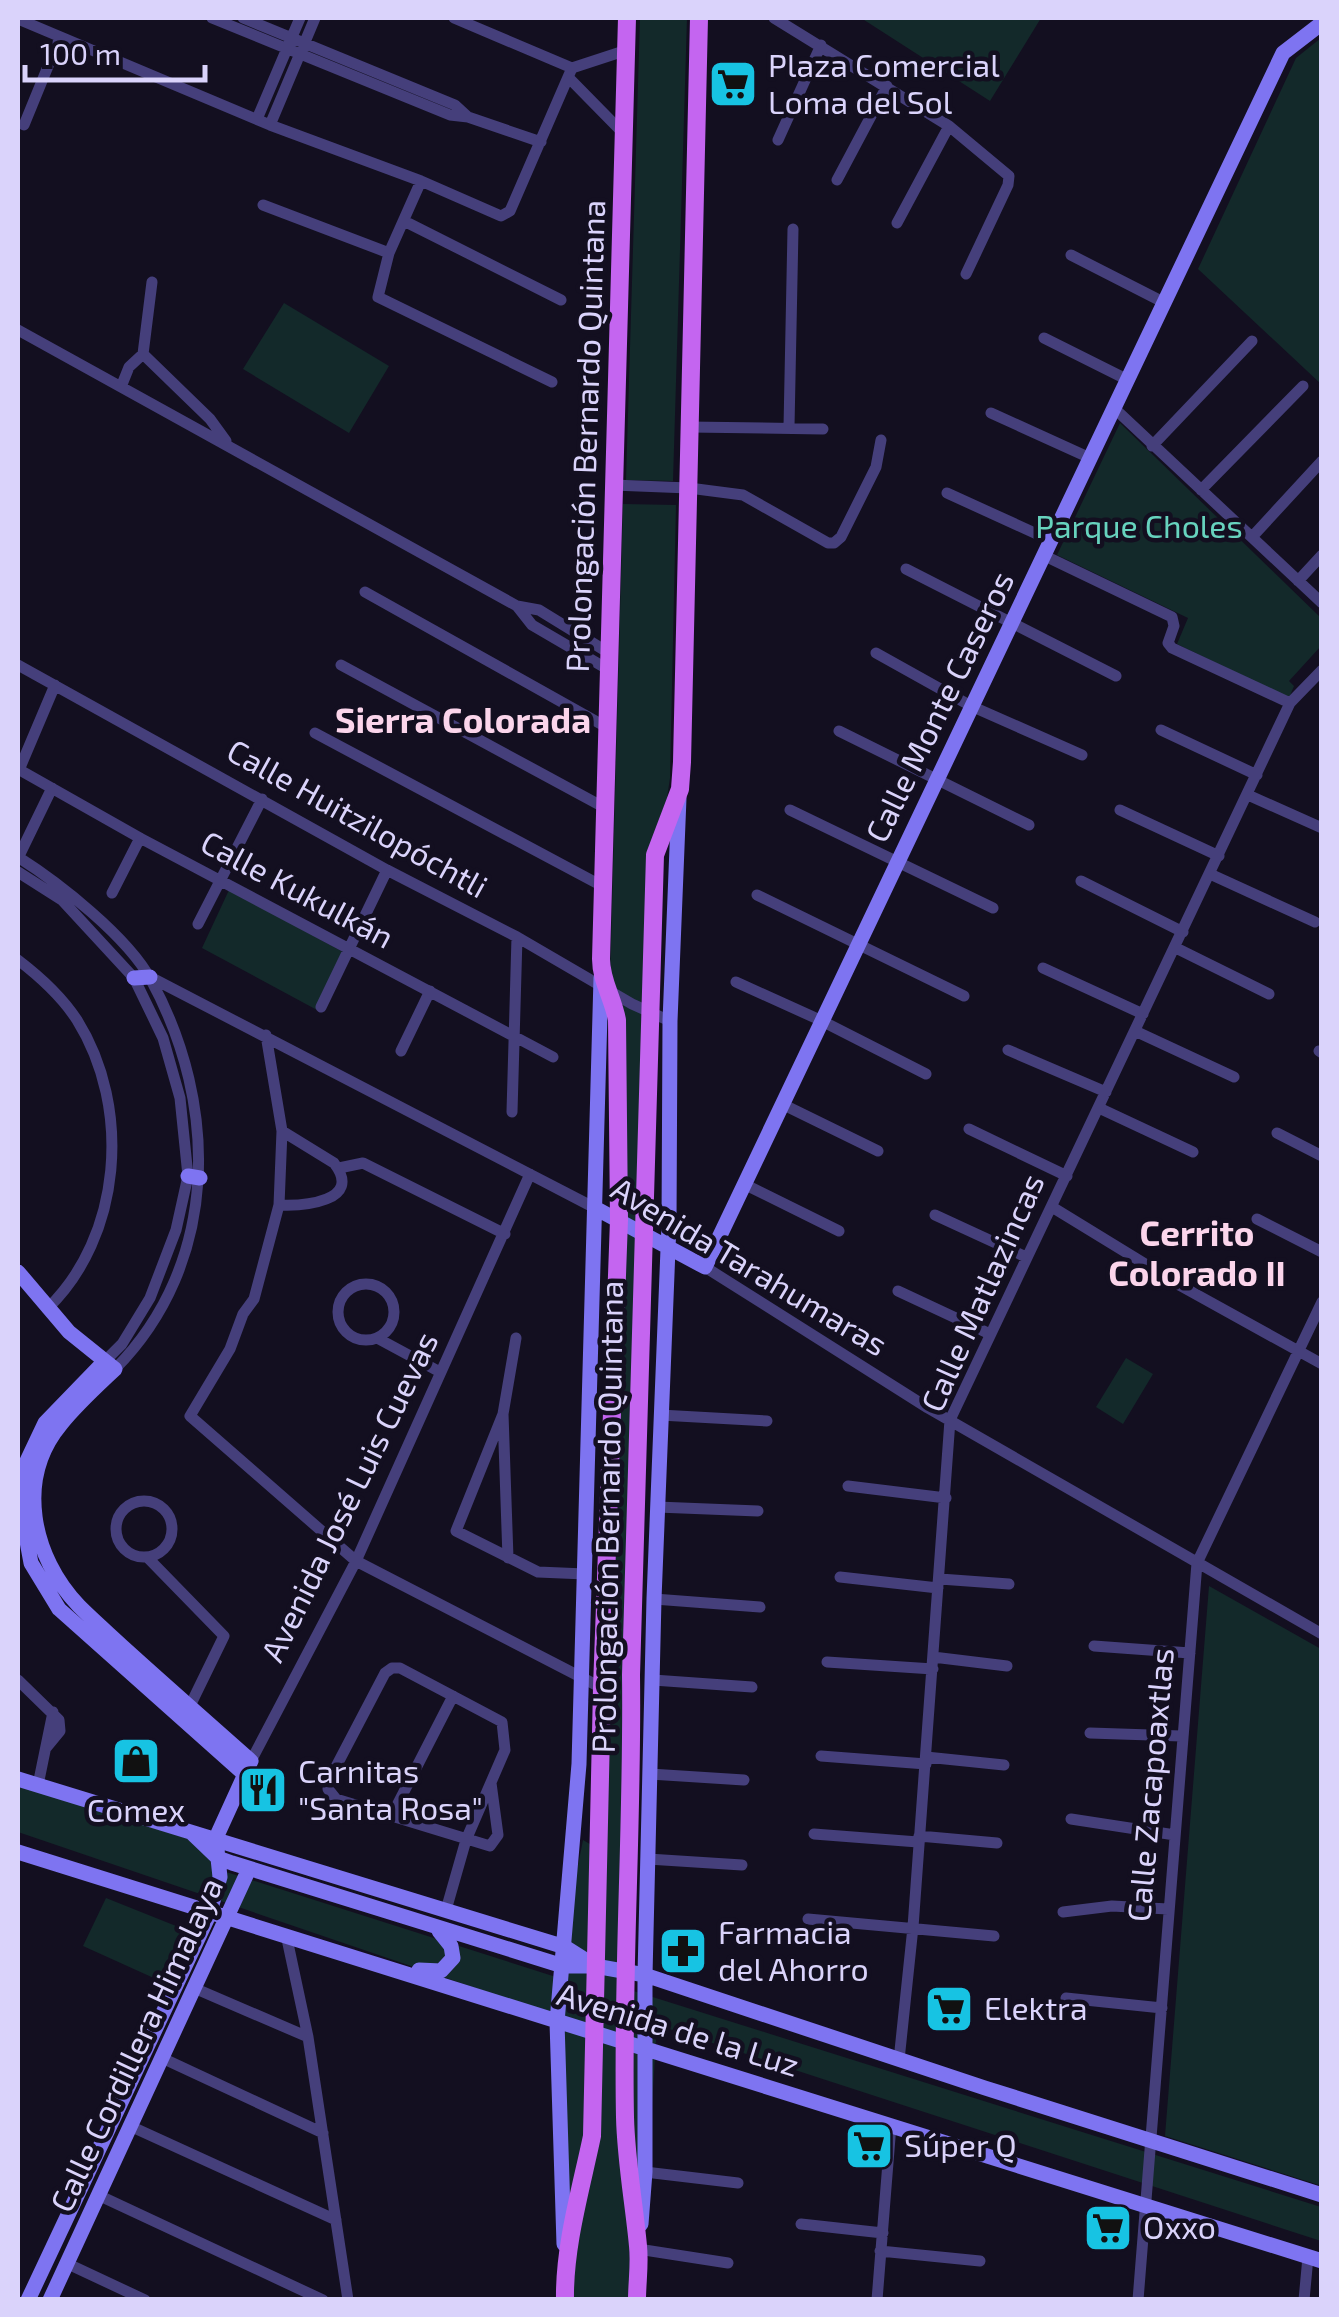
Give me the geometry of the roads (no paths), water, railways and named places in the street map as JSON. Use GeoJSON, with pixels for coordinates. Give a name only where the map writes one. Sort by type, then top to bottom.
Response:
{"type":"FeatureCollection","features":[{"type":"Feature","properties":{"kind":"main road","name":"Prolongación Bernardo Quintana"},"geometry":{"type":"LineString","coordinates":[[565,2291],[592,2136],[602,1688],[619,1220],[617,1020],[603,985],[628,18]]}},
{"type":"Feature","properties":{"kind":"main road","name":"Prolongación Bernardo Quintana"},"geometry":{"type":"LineString","coordinates":[[636,2300],[638,2249],[627,2174],[625,2042],[632,1808],[631,1675],[656,855],[680,789],[699,18]]}},
{"type":"Feature","properties":{"kind":"street"},"geometry":{"type":"LineString","coordinates":[[18,18],[270,125],[501,216],[506,215],[570,73],[627,50]]}},
{"type":"Feature","properties":{"kind":"street"},"geometry":{"type":"LineString","coordinates":[[212,18],[302,48],[450,116],[468,117],[541,142]]}},
{"type":"Feature","properties":{"kind":"street"},"geometry":{"type":"LineString","coordinates":[[243,18],[289,43]]}},
{"type":"Feature","properties":{"kind":"street"},"geometry":{"type":"LineString","coordinates":[[256,119],[300,18]]}},
{"type":"Feature","properties":{"kind":"street"},"geometry":{"type":"LineString","coordinates":[[270,125],[315,18]]}},
{"type":"Feature","properties":{"kind":"street"},"geometry":{"type":"LineString","coordinates":[[454,18],[570,73],[624,134]]}},
{"type":"Feature","properties":{"kind":"street"},"geometry":{"type":"LineString","coordinates":[[774,18],[949,126],[1009,176],[966,274]]}},
{"type":"Feature","properties":{"kind":"street","name":"Calle Monte Caseros"},"geometry":{"type":"LineString","coordinates":[[705,1267],[1283,53],[1322,23]]}},
{"type":"Feature","properties":{"kind":"street"},"geometry":{"type":"LineString","coordinates":[[24,125],[60,37]]}},
{"type":"Feature","properties":{"kind":"street"},"geometry":{"type":"LineString","coordinates":[[778,140],[821,45]]}},
{"type":"Feature","properties":{"kind":"street"},"geometry":{"type":"LineString","coordinates":[[837,180],[887,86]]}},
{"type":"Feature","properties":{"kind":"street"},"geometry":{"type":"LineString","coordinates":[[896,223],[949,126]]}},
{"type":"Feature","properties":{"kind":"street"},"geometry":{"type":"LineString","coordinates":[[420,181],[389,253],[378,297],[552,382]]}},
{"type":"Feature","properties":{"kind":"street"},"geometry":{"type":"LineString","coordinates":[[263,205],[389,253]]}},
{"type":"Feature","properties":{"kind":"street"},"geometry":{"type":"LineString","coordinates":[[404,222],[561,300]]}},
{"type":"Feature","properties":{"kind":"street"},"geometry":{"type":"LineString","coordinates":[[789,427],[792,230]]}},
{"type":"Feature","properties":{"kind":"street"},"geometry":{"type":"LineString","coordinates":[[1071,255],[1165,303]]}},
{"type":"Feature","properties":{"kind":"street"},"geometry":{"type":"LineString","coordinates":[[121,387],[129,367],[142,354],[152,282]]}},
{"type":"Feature","properties":{"kind":"street"},"geometry":{"type":"LineString","coordinates":[[18,330],[517,606],[539,610],[609,661]]}},
{"type":"Feature","properties":{"kind":"street"},"geometry":{"type":"LineString","coordinates":[[1044,338],[1128,380]]}},
{"type":"Feature","properties":{"kind":"street"},"geometry":{"type":"LineString","coordinates":[[1152,446],[1252,341]]}},
{"type":"Feature","properties":{"kind":"street"},"geometry":{"type":"LineString","coordinates":[[142,354],[210,419],[228,444]]}},
{"type":"Feature","properties":{"kind":"street"},"geometry":{"type":"LineString","coordinates":[[1201,490],[1303,386]]}},
{"type":"Feature","properties":{"kind":"street"},"geometry":{"type":"LineString","coordinates":[[1114,408],[1322,604]]}},
{"type":"Feature","properties":{"kind":"street"},"geometry":{"type":"LineString","coordinates":[[991,413],[1090,458]]}},
{"type":"Feature","properties":{"kind":"street"},"geometry":{"type":"LineString","coordinates":[[689,427],[823,428]]}},
{"type":"Feature","properties":{"kind":"street"},"geometry":{"type":"LineString","coordinates":[[614,485],[689,488],[750,498],[834,543],[876,467],[881,440]]}},
{"type":"Feature","properties":{"kind":"street"},"geometry":{"type":"LineString","coordinates":[[1252,537],[1322,460]]}},
{"type":"Feature","properties":{"kind":"street"},"geometry":{"type":"LineString","coordinates":[[947,493],[1172,617],[1174,626],[1168,643],[1172,648],[1290,703]]}},
{"type":"Feature","properties":{"kind":"street"},"geometry":{"type":"LineString","coordinates":[[1298,581],[1322,555]]}},
{"type":"Feature","properties":{"kind":"street"},"geometry":{"type":"LineString","coordinates":[[906,569],[1116,676]]}},
{"type":"Feature","properties":{"kind":"street"},"geometry":{"type":"LineString","coordinates":[[365,592],[608,728]]}},
{"type":"Feature","properties":{"kind":"street"},"geometry":{"type":"LineString","coordinates":[[876,652],[971,706],[1082,756]]}},
{"type":"Feature","properties":{"kind":"street","name":"Calle Huitzilopóchtli"},"geometry":{"type":"LineString","coordinates":[[18,664],[387,870],[670,1021]]}},
{"type":"Feature","properties":{"kind":"street"},"geometry":{"type":"LineString","coordinates":[[341,665],[607,810]]}},
{"type":"Feature","properties":{"kind":"street","name":"Calle Matlazincas"},"geometry":{"type":"LineString","coordinates":[[899,2060],[913,1928],[950,1420],[1290,703],[1322,670]]}},
{"type":"Feature","properties":{"kind":"street"},"geometry":{"type":"LineString","coordinates":[[18,769],[55,685]]}},
{"type":"Feature","properties":{"kind":"street"},"geometry":{"type":"LineString","coordinates":[[1161,730],[1257,776]]}},
{"type":"Feature","properties":{"kind":"street"},"geometry":{"type":"LineString","coordinates":[[839,731],[1030,826]]}},
{"type":"Feature","properties":{"kind":"street"},"geometry":{"type":"LineString","coordinates":[[315,733],[604,887]]}},
{"type":"Feature","properties":{"kind":"street","name":"Calle Kukulkán"},"geometry":{"type":"LineString","coordinates":[[18,769],[553,1057]]}},
{"type":"Feature","properties":{"kind":"street"},"geometry":{"type":"LineString","coordinates":[[52,788],[18,858],[106,926],[142,978],[174,1068],[194,1177],[181,1264],[139,1342],[110,1366],[61,1423],[29,1478],[33,1544],[77,1604],[247,1767]]}},
{"type":"Feature","properties":{"kind":"street","name":"Prolongación Bernardo Quintana"},"geometry":{"type":"LineString","coordinates":[[638,2249],[646,2172],[645,1975],[656,1507],[668,1248],[670,1021],[680,789]]}},
{"type":"Feature","properties":{"kind":"street"},"geometry":{"type":"LineString","coordinates":[[1248,794],[1322,828]]}},
{"type":"Feature","properties":{"kind":"street"},"geometry":{"type":"LineString","coordinates":[[198,924],[262,799]]}},
{"type":"Feature","properties":{"kind":"street"},"geometry":{"type":"LineString","coordinates":[[790,810],[993,908]]}},
{"type":"Feature","properties":{"kind":"street"},"geometry":{"type":"LineString","coordinates":[[1120,810],[1219,856]]}},
{"type":"Feature","properties":{"kind":"street"},"geometry":{"type":"LineString","coordinates":[[112,893],[140,838]]}},
{"type":"Feature","properties":{"kind":"street"},"geometry":{"type":"LineString","coordinates":[[321,1008],[387,870]]}},
{"type":"Feature","properties":{"kind":"street"},"geometry":{"type":"LineString","coordinates":[[18,872],[62,900],[142,978]]}},
{"type":"Feature","properties":{"kind":"street"},"geometry":{"type":"LineString","coordinates":[[1210,874],[1314,922]]}},
{"type":"Feature","properties":{"kind":"street"},"geometry":{"type":"LineString","coordinates":[[1081,881],[1183,932]]}},
{"type":"Feature","properties":{"kind":"street"},"geometry":{"type":"LineString","coordinates":[[757,895],[964,996]]}},
{"type":"Feature","properties":{"kind":"street"},"geometry":{"type":"LineString","coordinates":[[512,1112],[517,938]]}},
{"type":"Feature","properties":{"kind":"street"},"geometry":{"type":"LineString","coordinates":[[1176,948],[1269,994]]}},
{"type":"Feature","properties":{"kind":"street"},"geometry":{"type":"LineString","coordinates":[[18,960],[76,1019],[108,1103],[111,1148],[101,1227],[76,1278],[47,1309]]}},
{"type":"Feature","properties":{"kind":"street"},"geometry":{"type":"LineString","coordinates":[[1043,968],[1142,1014]]}},
{"type":"Feature","properties":{"kind":"street","name":"Avenida Tarahumaras"},"geometry":{"type":"LineString","coordinates":[[142,978],[266,1034],[646,1234],[950,1420],[1322,1634]]}},
{"type":"Feature","properties":{"kind":"street"},"geometry":{"type":"LineString","coordinates":[[736,982],[926,1074]]}},
{"type":"Feature","properties":{"kind":"street","name":"Prolongación Bernardo Quintana"},"geometry":{"type":"LineString","coordinates":[[565,2291],[557,2022],[582,1679],[603,985]]}},
{"type":"Feature","properties":{"kind":"street"},"geometry":{"type":"LineString","coordinates":[[401,1051],[430,991]]}},
{"type":"Feature","properties":{"kind":"street"},"geometry":{"type":"LineString","coordinates":[[1135,1031],[1234,1077]]}},
{"type":"Feature","properties":{"kind":"street"},"geometry":{"type":"LineString","coordinates":[[266,1034],[282,1131],[278,1205],[254,1298],[243,1314],[230,1349],[190,1416],[356,1561],[602,1688]]}},
{"type":"Feature","properties":{"kind":"street"},"geometry":{"type":"LineString","coordinates":[[1008,1050],[1106,1092]]}},
{"type":"Feature","properties":{"kind":"street"},"geometry":{"type":"LineString","coordinates":[[784,1105],[878,1151]]}},
{"type":"Feature","properties":{"kind":"street"},"geometry":{"type":"LineString","coordinates":[[1098,1108],[1193,1152]]}},
{"type":"Feature","properties":{"kind":"street"},"geometry":{"type":"LineString","coordinates":[[969,1130],[1067,1176]]}},
{"type":"Feature","properties":{"kind":"street"},"geometry":{"type":"LineString","coordinates":[[278,1205],[324,1202],[340,1185],[339,1168],[318,1150],[282,1131]]}},
{"type":"Feature","properties":{"kind":"street"},"geometry":{"type":"LineString","coordinates":[[1277,1133],[1322,1156]]}},
{"type":"Feature","properties":{"kind":"street"},"geometry":{"type":"LineString","coordinates":[[339,1168],[362,1162],[506,1234]]}},
{"type":"Feature","properties":{"kind":"street","name":"Avenida José Luis Cuevas"},"geometry":{"type":"LineString","coordinates":[[215,1840],[247,1767],[356,1561],[530,1174]]}},
{"type":"Feature","properties":{"kind":"street"},"geometry":{"type":"LineString","coordinates":[[746,1185],[839,1231]]}},
{"type":"Feature","properties":{"kind":"street"},"geometry":{"type":"LineString","coordinates":[[1052,1207],[1322,1364]]}},
{"type":"Feature","properties":{"kind":"street"},"geometry":{"type":"LineString","coordinates":[[935,1214],[1026,1256]]}},
{"type":"Feature","properties":{"kind":"street"},"geometry":{"type":"LineString","coordinates":[[1257,1219],[1322,1252]]}},
{"type":"Feature","properties":{"kind":"street"},"geometry":{"type":"LineString","coordinates":[[18,1272],[47,1309],[110,1366]]}},
{"type":"Feature","properties":{"kind":"street"},"geometry":{"type":"LineString","coordinates":[[377,1338],[391,1326],[392,1299],[378,1286],[360,1284],[351,1288],[340,1302],[343,1329],[358,1339],[377,1338],[440,1372]]}},
{"type":"Feature","properties":{"kind":"street"},"geometry":{"type":"LineString","coordinates":[[898,1291],[990,1334]]}},
{"type":"Feature","properties":{"kind":"street","name":"Calle Zacapoaxtlas"},"geometry":{"type":"LineString","coordinates":[[1138,2300],[1197,1563],[1322,1302]]}},
{"type":"Feature","properties":{"kind":"street"},"geometry":{"type":"LineString","coordinates":[[508,1558],[503,1414],[516,1338]]}},
{"type":"Feature","properties":{"kind":"street"},"geometry":{"type":"LineString","coordinates":[[503,1414],[455,1528],[459,1534],[538,1572],[585,1574]]}},
{"type":"Feature","properties":{"kind":"street"},"geometry":{"type":"LineString","coordinates":[[660,1415],[768,1421]]}},
{"type":"Feature","properties":{"kind":"street"},"geometry":{"type":"LineString","coordinates":[[848,1486],[946,1498]]}},
{"type":"Feature","properties":{"kind":"street"},"geometry":{"type":"LineString","coordinates":[[146,1557],[168,1544],[173,1528],[160,1505],[142,1501],[122,1512],[116,1534],[129,1553],[146,1557],[224,1636],[187,1713]]}},
{"type":"Feature","properties":{"kind":"street"},"geometry":{"type":"LineString","coordinates":[[656,1507],[758,1512]]}},
{"type":"Feature","properties":{"kind":"street"},"geometry":{"type":"LineString","coordinates":[[840,1577],[1009,1584]]}},
{"type":"Feature","properties":{"kind":"street"},"geometry":{"type":"LineString","coordinates":[[654,1598],[760,1607]]}},
{"type":"Feature","properties":{"kind":"street"},"geometry":{"type":"LineString","coordinates":[[1094,1646],[1190,1654]]}},
{"type":"Feature","properties":{"kind":"street"},"geometry":{"type":"LineString","coordinates":[[827,1662],[1007,1666]]}},
{"type":"Feature","properties":{"kind":"street"},"geometry":{"type":"LineString","coordinates":[[446,1910],[466,1840],[491,1783],[506,1750],[502,1722],[400,1668],[388,1670],[329,1780],[328,1789],[336,1799],[466,1840],[490,1846],[498,1835],[491,1783]]}},
{"type":"Feature","properties":{"kind":"street"},"geometry":{"type":"LineString","coordinates":[[18,1680],[53,1712],[38,1785]]}},
{"type":"Feature","properties":{"kind":"street"},"geometry":{"type":"LineString","coordinates":[[653,1680],[752,1687]]}},
{"type":"Feature","properties":{"kind":"street"},"geometry":{"type":"LineString","coordinates":[[391,1817],[453,1696]]}},
{"type":"Feature","properties":{"kind":"street"},"geometry":{"type":"LineString","coordinates":[[1090,1733],[1181,1736]]}},
{"type":"Feature","properties":{"kind":"street"},"geometry":{"type":"LineString","coordinates":[[822,1756],[1004,1765]]}},
{"type":"Feature","properties":{"kind":"street"},"geometry":{"type":"LineString","coordinates":[[650,1774],[744,1780]]}},
{"type":"Feature","properties":{"kind":"street","name":"Avenida de la Luz"},"geometry":{"type":"LineString","coordinates":[[18,1779],[565,1947],[595,1966]]}},
{"type":"Feature","properties":{"kind":"street"},"geometry":{"type":"LineString","coordinates":[[1072,1818],[1176,1835]]}},
{"type":"Feature","properties":{"kind":"street","name":"Avenida de la Luz"},"geometry":{"type":"LineString","coordinates":[[193,1834],[218,1858],[438,1930],[563,1966],[595,1966],[645,1975],[899,2060],[1320,2191]]}},
{"type":"Feature","properties":{"kind":"street"},"geometry":{"type":"LineString","coordinates":[[814,1834],[998,1843]]}},
{"type":"Feature","properties":{"kind":"street","name":"Calle Cordillera Himalaya"},"geometry":{"type":"LineString","coordinates":[[28,2300],[209,1915],[220,1877],[215,1840]]}},
{"type":"Feature","properties":{"kind":"street","name":"Avenida de la Luz"},"geometry":{"type":"LineString","coordinates":[[18,1852],[1314,2259]]}},
{"type":"Feature","properties":{"kind":"street"},"geometry":{"type":"LineString","coordinates":[[648,1858],[742,1865]]}},
{"type":"Feature","properties":{"kind":"street","name":"Calle Cordillera Himalaya"},"geometry":{"type":"LineString","coordinates":[[50,2300],[249,1868]]}},
{"type":"Feature","properties":{"kind":"street"},"geometry":{"type":"LineString","coordinates":[[1063,1912],[1112,1906],[1168,1909]]}},
{"type":"Feature","properties":{"kind":"street"},"geometry":{"type":"LineString","coordinates":[[808,1919],[994,1936]]}},
{"type":"Feature","properties":{"kind":"street"},"geometry":{"type":"LineString","coordinates":[[318,1948],[346,1948],[435,1973],[447,1967],[453,1958],[451,1946],[438,1930]]}},
{"type":"Feature","properties":{"kind":"street"},"geometry":{"type":"LineString","coordinates":[[287,1939],[308,2037],[348,2300]]}},
{"type":"Feature","properties":{"kind":"street"},"geometry":{"type":"LineString","coordinates":[[194,1988],[308,2037]]}},
{"type":"Feature","properties":{"kind":"street"},"geometry":{"type":"LineString","coordinates":[[1066,1998],[1162,2008]]}},
{"type":"Feature","properties":{"kind":"street"},"geometry":{"type":"LineString","coordinates":[[162,2058],[322,2133]]}},
{"type":"Feature","properties":{"kind":"street"},"geometry":{"type":"LineString","coordinates":[[877,2300],[891,2125]]}},
{"type":"Feature","properties":{"kind":"street"},"geometry":{"type":"LineString","coordinates":[[130,2126],[336,2220]]}},
{"type":"Feature","properties":{"kind":"street"},"geometry":{"type":"LineString","coordinates":[[646,2172],[738,2183]]}},
{"type":"Feature","properties":{"kind":"street"},"geometry":{"type":"LineString","coordinates":[[98,2195],[323,2300]]}},
{"type":"Feature","properties":{"kind":"street"},"geometry":{"type":"LineString","coordinates":[[801,2224],[883,2233]]}},
{"type":"Feature","properties":{"kind":"street"},"geometry":{"type":"LineString","coordinates":[[638,2249],[728,2263]]}},
{"type":"Feature","properties":{"kind":"street"},"geometry":{"type":"LineString","coordinates":[[880,2251],[980,2261]]}},
{"type":"Feature","properties":{"kind":"street"},"geometry":{"type":"LineString","coordinates":[[1304,2300],[1314,2259]]}},
{"type":"Feature","properties":{"kind":"street"},"geometry":{"type":"LineString","coordinates":[[66,2263],[144,2300]]}},
{"type":"Feature","properties":{"kind":"place","name":"Plaza Comercial Loma del Sol"},"geometry":{"type":"Point","coordinates":[733,84]}},
{"type":"Feature","properties":{"kind":"place","name":"Comex"},"geometry":{"type":"Point","coordinates":[136,1761]}},
{"type":"Feature","properties":{"kind":"place","name":"Carnitas \"Santa Rosa\""},"geometry":{"type":"Point","coordinates":[263,1790]}},
{"type":"Feature","properties":{"kind":"place","name":"Farmacia del Ahorro"},"geometry":{"type":"Point","coordinates":[683,1951]}},
{"type":"Feature","properties":{"kind":"place","name":"Elektra"},"geometry":{"type":"Point","coordinates":[949,2009]}},
{"type":"Feature","properties":{"kind":"place","name":"Súper Q"},"geometry":{"type":"Point","coordinates":[869,2146]}},
{"type":"Feature","properties":{"kind":"place","name":"Oxxo"},"geometry":{"type":"Point","coordinates":[1108,2228]}},
{"type":"Feature","properties":{"kind":"district","name":"Sierra Colorada"},"geometry":{"type":"Point","coordinates":[463,721]}},
{"type":"Feature","properties":{"kind":"district","name":"Cerrito Colorado II"},"geometry":{"type":"Point","coordinates":[1197,1254]}},
{"type":"Feature","properties":{"kind":"park label","name":"Parque Choles"},"geometry":{"type":"Point","coordinates":[1139,527]}}]}
